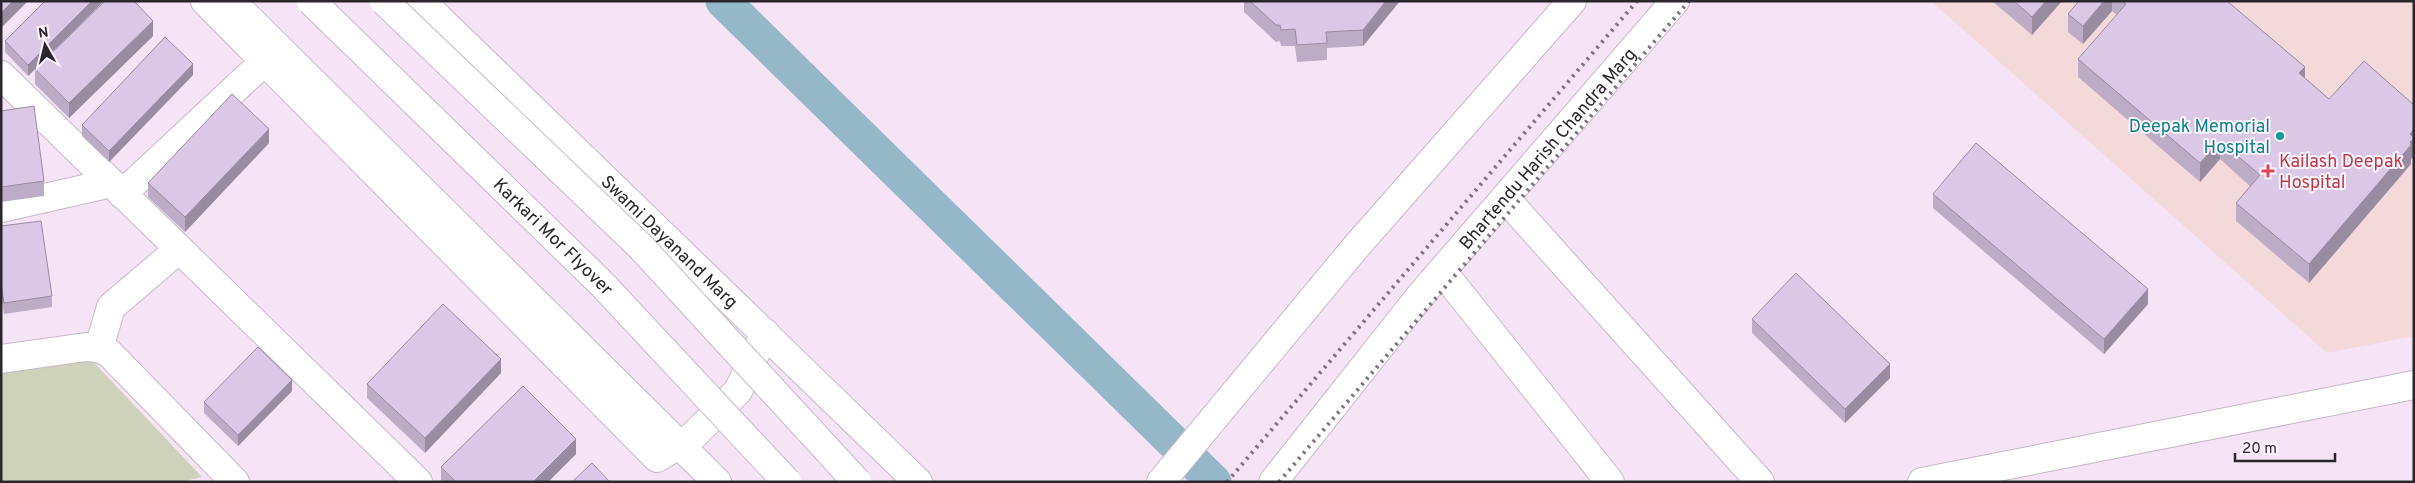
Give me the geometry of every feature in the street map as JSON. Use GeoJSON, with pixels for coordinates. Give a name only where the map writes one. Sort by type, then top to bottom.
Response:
{"type":"FeatureCollection","features":[{"type":"Feature","properties":{"kind":"main road"},"geometry":{"type":"LineString","coordinates":[[204,1],[657,458],[680,445],[710,422],[738,391],[765,333]]}},
{"type":"Feature","properties":{"kind":"main road"},"geometry":{"type":"LineString","coordinates":[[231,1],[717,482]]}},
{"type":"Feature","properties":{"kind":"main road","name":"Karkari Mor Flyover"},"geometry":{"type":"LineString","coordinates":[[310,1],[602,284],[786,482]]}},
{"type":"Feature","properties":{"kind":"main road"},"geometry":{"type":"LineString","coordinates":[[384,1],[641,247],[857,482]]}},
{"type":"Feature","properties":{"kind":"main road","name":"Swami Dayanand Marg"},"geometry":{"type":"LineString","coordinates":[[421,1],[918,482]]}},
{"type":"Feature","properties":{"kind":"main road"},"geometry":{"type":"LineString","coordinates":[[1161,482],[1355,248],[1572,1]]}},
{"type":"Feature","properties":{"kind":"main road","name":"Bhartendu Harish Chandra Marg"},"geometry":{"type":"LineString","coordinates":[[1273,482],[1420,296],[1675,1]]}},
{"type":"Feature","properties":{"kind":"main road"},"geometry":{"type":"LineString","coordinates":[[1,208],[117,188],[264,62]]}},
{"type":"Feature","properties":{"kind":"main road"},"geometry":{"type":"LineString","coordinates":[[1,75],[418,482]]}},
{"type":"Feature","properties":{"kind":"main road"},"geometry":{"type":"LineString","coordinates":[[1505,198],[1760,482]]}},
{"type":"Feature","properties":{"kind":"main road"},"geometry":{"type":"LineString","coordinates":[[99,348],[111,307],[179,249]]}},
{"type":"Feature","properties":{"kind":"main road"},"geometry":{"type":"LineString","coordinates":[[1442,271],[1610,482]]}},
{"type":"Feature","properties":{"kind":"main road"},"geometry":{"type":"LineString","coordinates":[[1,359],[70,348],[99,348],[110,353],[232,481]]}},
{"type":"Feature","properties":{"kind":"main road"},"geometry":{"type":"LineString","coordinates":[[1922,482],[2414,385]]}},
{"type":"Feature","properties":{"kind":"shaded area","name":"Kailash Deepak Hospital"},"geometry":{"type":"Polygon","coordinates":[[[1931,1],[2409,1],[2414,6],[2414,336],[2327,353],[1931,1]]]}},
{"type":"Feature","properties":{"kind":"green space"},"geometry":{"type":"Polygon","coordinates":[[[85,353],[202,477],[181,482],[1,482],[1,367],[85,353]]]}},
{"type":"Feature","properties":{"kind":"building"},"geometry":{"type":"Polygon","coordinates":[[[1,1],[13,1],[1,13],[1,1]]]}},
{"type":"Feature","properties":{"kind":"building"},"geometry":{"type":"Polygon","coordinates":[[[45,1],[92,1],[28,65],[5,41],[45,1]]]}},
{"type":"Feature","properties":{"kind":"building"},"geometry":{"type":"Polygon","coordinates":[[[105,1],[134,1],[153,21],[69,103],[35,69],[105,1]]]}},
{"type":"Feature","properties":{"kind":"building"},"geometry":{"type":"Polygon","coordinates":[[[1250,1],[1386,1],[1363,30],[1326,32],[1327,43],[1297,45],[1295,29],[1281,30],[1280,25],[1276,25],[1250,1]]]}},
{"type":"Feature","properties":{"kind":"building"},"geometry":{"type":"Polygon","coordinates":[[[2014,1],[2046,1],[2032,17],[2014,1]]]}},
{"type":"Feature","properties":{"kind":"building"},"geometry":{"type":"Polygon","coordinates":[[[2079,1],[2104,1],[2083,26],[2068,14],[2079,1]]]}},
{"type":"Feature","properties":{"kind":"building","name":"Deepak Memorial Hospital"},"geometry":{"type":"Polygon","coordinates":[[[2122,1],[2227,1],[2305,67],[2299,73],[2329,99],[2364,61],[2414,105],[2414,129],[2410,134],[2414,138],[2410,142],[2411,145],[2309,264],[2236,203],[2260,175],[2220,141],[2200,163],[2078,59],[2126,4],[2122,1]]]}},
{"type":"Feature","properties":{"kind":"building"},"geometry":{"type":"Polygon","coordinates":[[[165,37],[193,64],[109,151],[82,125],[165,37]]]}},
{"type":"Feature","properties":{"kind":"building"},"geometry":{"type":"Polygon","coordinates":[[[232,94],[269,129],[185,217],[148,183],[232,94]]]}},
{"type":"Feature","properties":{"kind":"building"},"geometry":{"type":"Polygon","coordinates":[[[34,106],[44,181],[1,187],[1,111],[34,106]]]}},
{"type":"Feature","properties":{"kind":"building"},"geometry":{"type":"Polygon","coordinates":[[[1976,143],[2148,289],[2104,339],[1933,194],[1976,143]]]}},
{"type":"Feature","properties":{"kind":"building"},"geometry":{"type":"Polygon","coordinates":[[[41,221],[52,296],[4,303],[1,283],[1,226],[41,221]]]}},
{"type":"Feature","properties":{"kind":"building"},"geometry":{"type":"Polygon","coordinates":[[[1796,273],[1890,364],[1845,409],[1752,319],[1796,273]]]}},
{"type":"Feature","properties":{"kind":"building"},"geometry":{"type":"Polygon","coordinates":[[[443,304],[501,359],[425,438],[367,384],[443,304]]]}},
{"type":"Feature","properties":{"kind":"building"},"geometry":{"type":"Polygon","coordinates":[[[258,347],[292,380],[238,435],[204,402],[258,347]]]}},
{"type":"Feature","properties":{"kind":"building"},"geometry":{"type":"Polygon","coordinates":[[[523,386],[576,439],[533,482],[456,482],[441,467],[523,386]]]}},
{"type":"Feature","properties":{"kind":"building"},"geometry":{"type":"Polygon","coordinates":[[[592,463],[610,482],[572,482],[592,463]]]}},
{"type":"Feature","properties":{"kind":"waterway"},"geometry":{"type":"LineString","coordinates":[[723,1],[1214,482]]}},
{"type":"Feature","properties":{"kind":"railway"},"geometry":{"type":"LineString","coordinates":[[1227,482],[1637,1]]}},
{"type":"Feature","properties":{"kind":"railway"},"geometry":{"type":"LineString","coordinates":[[1279,482],[1689,1]]}},
{"type":"Feature","properties":{"kind":"place","name":"Deepak Memorial Hospital"},"geometry":{"type":"Point","coordinates":[2280,136]}},
{"type":"Feature","properties":{"kind":"place","name":"Kailash Deepak Hospital"},"geometry":{"type":"Point","coordinates":[2268,171]}}]}
